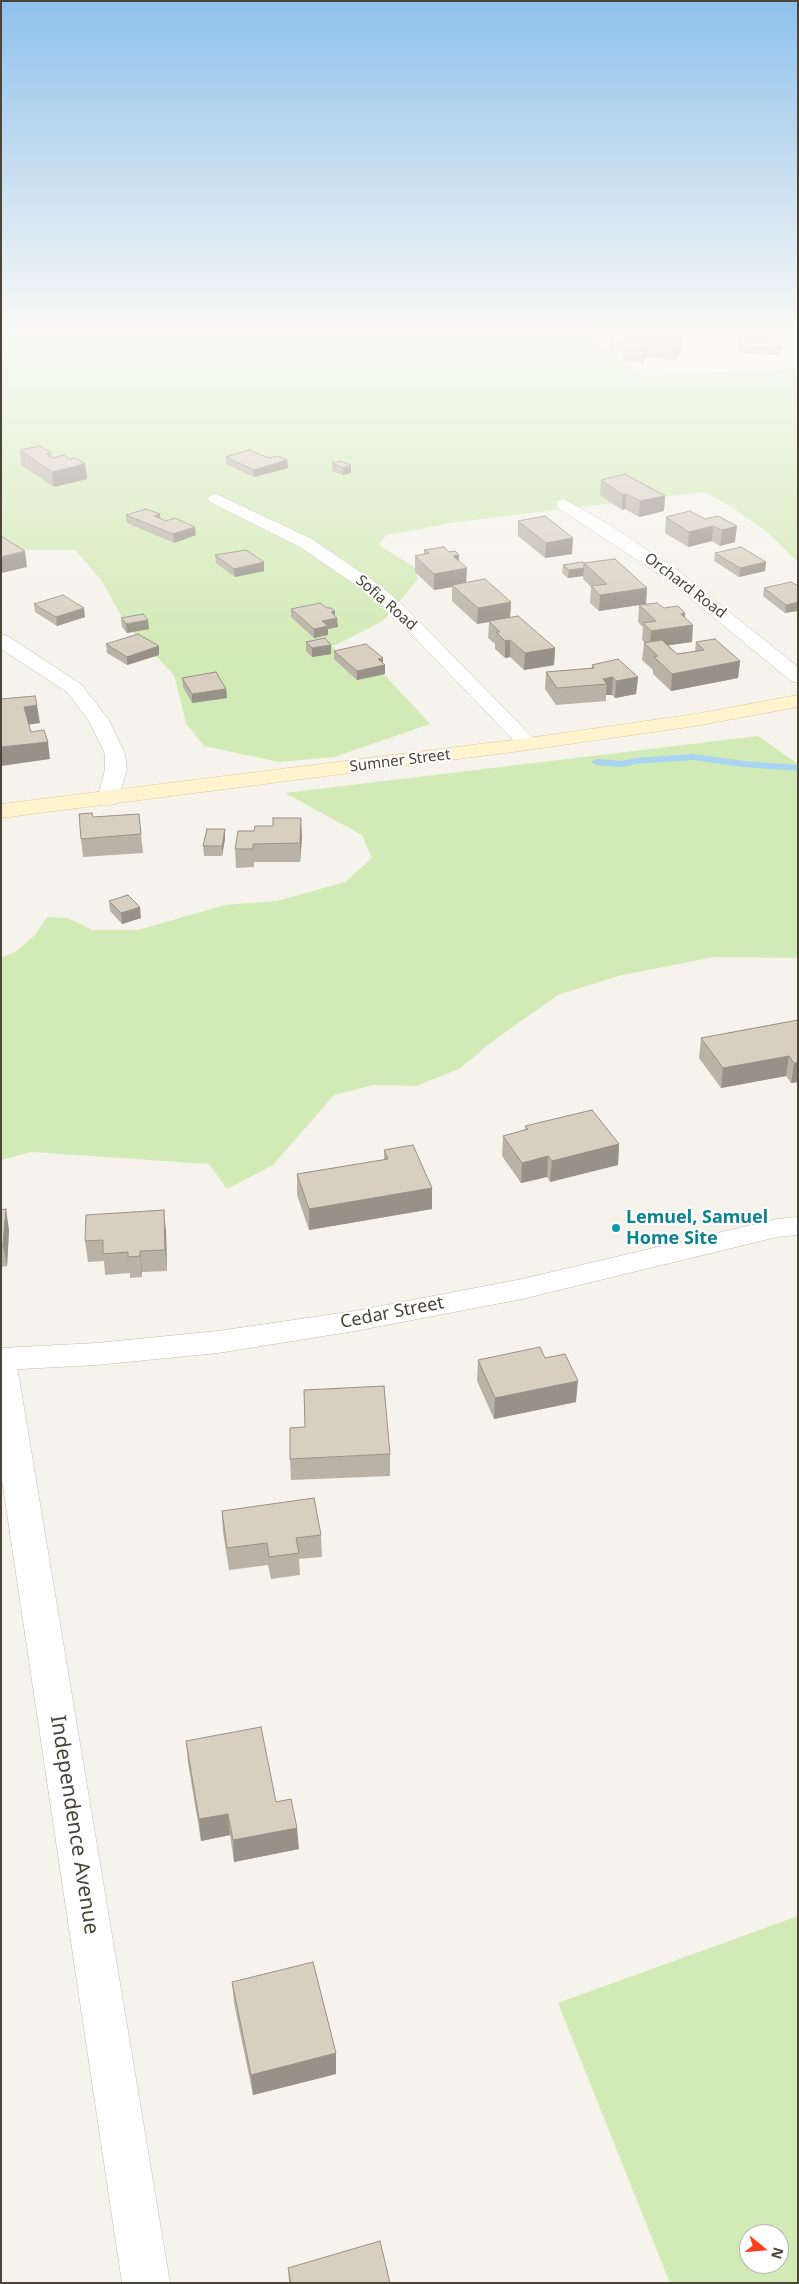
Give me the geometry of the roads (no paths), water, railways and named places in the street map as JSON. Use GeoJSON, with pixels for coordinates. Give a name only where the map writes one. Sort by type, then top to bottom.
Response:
{"type":"FeatureCollection","features":[{"type":"Feature","properties":{"kind":"main road","name":"Sumner Street"},"geometry":{"type":"LineString","coordinates":[[1,811],[108,799],[528,744],[695,720],[798,701]]}},
{"type":"Feature","properties":{"kind":"street","name":"Sofia Road"},"geometry":{"type":"LineString","coordinates":[[216,499],[306,543],[376,591],[397,609],[528,744]]}},
{"type":"Feature","properties":{"kind":"street","name":"Orchard Road"},"geometry":{"type":"LineString","coordinates":[[564,504],[604,528],[674,576],[798,677]]}},
{"type":"Feature","properties":{"kind":"street"},"geometry":{"type":"LineString","coordinates":[[1,640],[74,688],[99,720],[115,754],[116,770],[108,799]]}},
{"type":"Feature","properties":{"kind":"street","name":"Cedar Street"},"geometry":{"type":"LineString","coordinates":[[1,1359],[97,1354],[218,1342],[356,1321],[522,1288],[791,1224]]}},
{"type":"Feature","properties":{"kind":"street","name":"Independence Avenue"},"geometry":{"type":"LineString","coordinates":[[1,1366],[146,2283]]}},
{"type":"Feature","properties":{"kind":"waterway"},"geometry":{"type":"LineString","coordinates":[[596,762],[622,764],[636,761],[693,757],[743,764],[798,768]]}},
{"type":"Feature","properties":{"kind":"place","name":"Lemuel, Samuel Home Site"},"geometry":{"type":"Point","coordinates":[616,1228]}}]}
